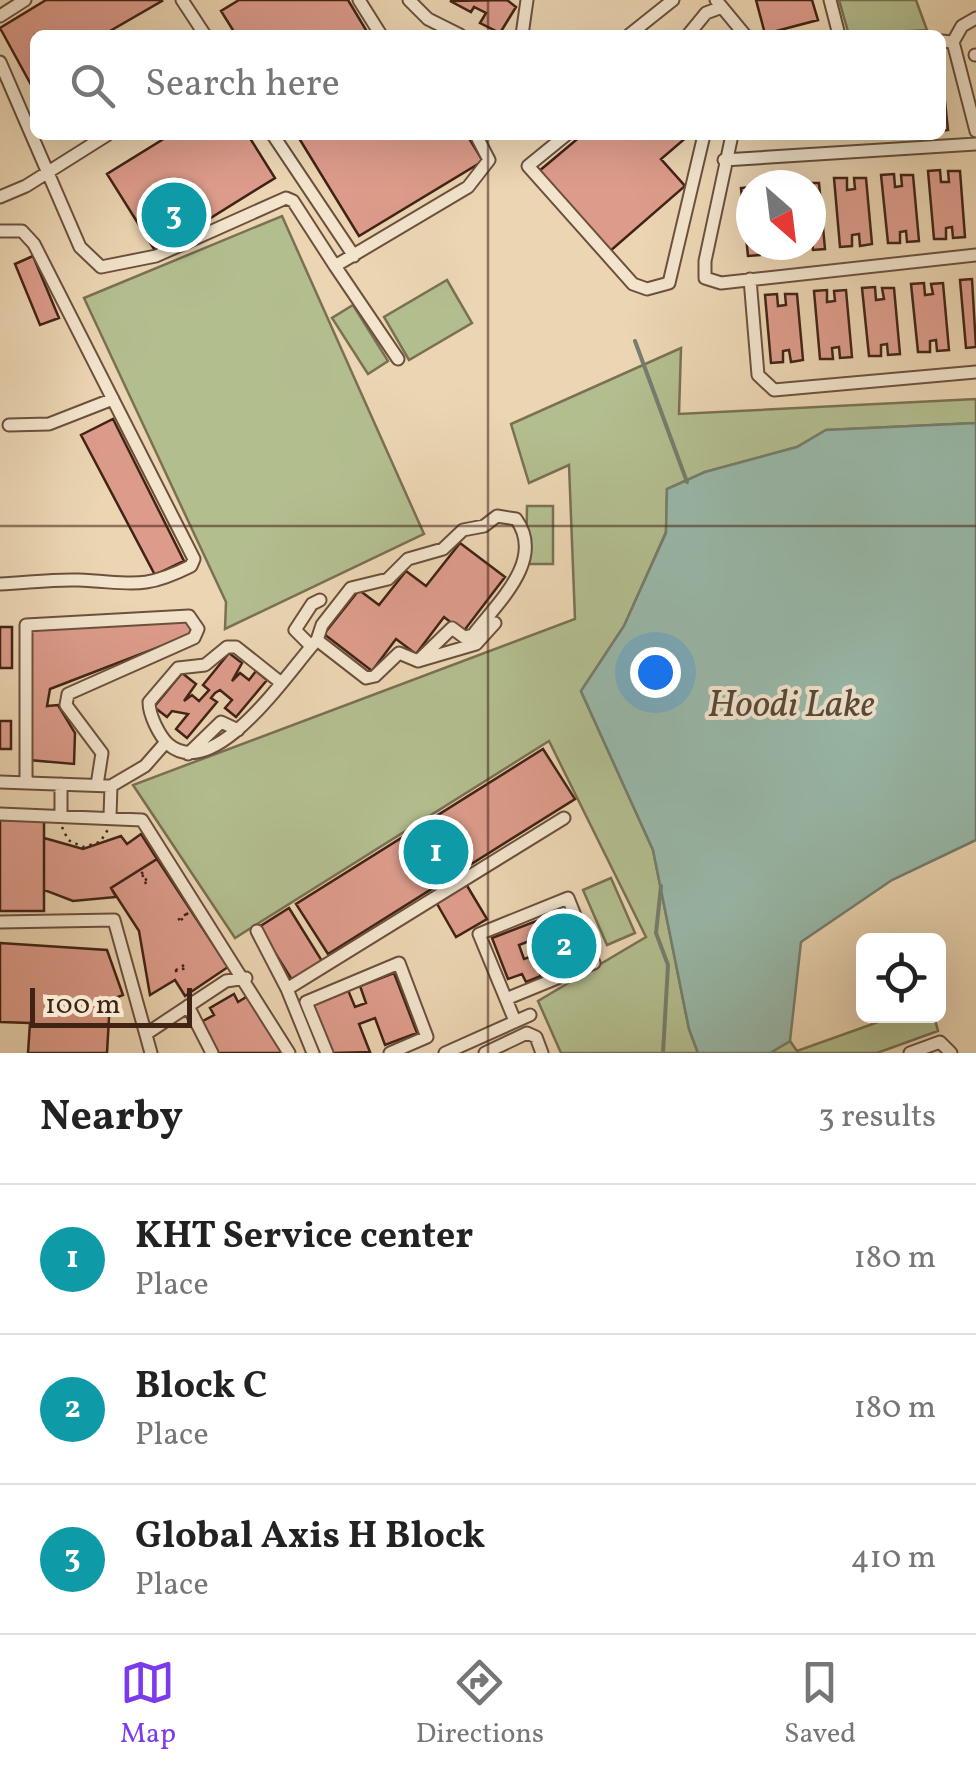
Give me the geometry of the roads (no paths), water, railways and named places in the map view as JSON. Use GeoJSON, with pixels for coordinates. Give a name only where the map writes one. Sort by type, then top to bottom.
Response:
{"type":"FeatureCollection","features":[{"type":"Feature","properties":{"kind":"street"},"geometry":{"type":"LineString","coordinates":[[0,16],[24,0]]}},
{"type":"Feature","properties":{"kind":"street"},"geometry":{"type":"LineString","coordinates":[[182,0],[202,30]]}},
{"type":"Feature","properties":{"kind":"street"},"geometry":{"type":"LineString","coordinates":[[359,0],[378,30]]}},
{"type":"Feature","properties":{"kind":"street"},"geometry":{"type":"LineString","coordinates":[[409,0],[428,19],[450,30]]}},
{"type":"Feature","properties":{"kind":"street"},"geometry":{"type":"LineString","coordinates":[[523,30],[527,0]]}},
{"type":"Feature","properties":{"kind":"street"},"geometry":{"type":"LineString","coordinates":[[635,30],[673,0]]}},
{"type":"Feature","properties":{"kind":"street"},"geometry":{"type":"LineString","coordinates":[[830,0],[838,30]]}},
{"type":"Feature","properties":{"kind":"street"},"geometry":{"type":"LineString","coordinates":[[701,30],[706,13],[719,4],[741,30]]}},
{"type":"Feature","properties":{"kind":"street"},"geometry":{"type":"LineString","coordinates":[[976,18],[947,42],[976,131]]}},
{"type":"Feature","properties":{"kind":"street"},"geometry":{"type":"LineString","coordinates":[[0,62],[30,131]]}},
{"type":"Feature","properties":{"kind":"street"},"geometry":{"type":"LineString","coordinates":[[34,140],[80,247],[101,267],[156,256],[286,198],[293,201],[398,360]]}},
{"type":"Feature","properties":{"kind":"street"},"geometry":{"type":"LineString","coordinates":[[1,193],[48,172],[99,140]]}},
{"type":"Feature","properties":{"kind":"street"},"geometry":{"type":"LineString","coordinates":[[275,140],[354,256]]}},
{"type":"Feature","properties":{"kind":"street"},"geometry":{"type":"LineString","coordinates":[[335,266],[468,187],[484,172],[489,160],[479,140]]}},
{"type":"Feature","properties":{"kind":"street"},"geometry":{"type":"LineString","coordinates":[[560,140],[528,166],[632,284],[648,288],[668,283],[703,140]]}},
{"type":"Feature","properties":{"kind":"street"},"geometry":{"type":"LineString","coordinates":[[730,140],[705,278],[722,282],[750,280],[976,255]]}},
{"type":"Feature","properties":{"kind":"street"},"geometry":{"type":"LineString","coordinates":[[724,160],[976,144]]}},
{"type":"Feature","properties":{"kind":"street"},"geometry":{"type":"LineString","coordinates":[[0,232],[22,230],[34,244],[194,562],[140,586],[76,580],[0,584]]}},
{"type":"Feature","properties":{"kind":"street"},"geometry":{"type":"LineString","coordinates":[[750,280],[758,375],[765,386],[774,390],[976,372]]}},
{"type":"Feature","properties":{"kind":"street"},"geometry":{"type":"LineString","coordinates":[[8,425],[48,424],[113,398]]}},
{"type":"Feature","properties":{"kind":"street"},"geometry":{"type":"LineString","coordinates":[[280,682],[236,647],[227,646],[205,665],[178,668],[149,702],[149,711],[166,742],[188,754],[205,751],[238,730],[280,682],[314,643],[322,624],[350,588],[388,580],[408,560],[443,550],[463,530],[484,526],[497,516],[516,519],[524,531],[526,556],[517,578],[473,634],[464,637],[452,628],[445,630],[418,661]]}},
{"type":"Feature","properties":{"kind":"street"},"geometry":{"type":"LineString","coordinates":[[320,600],[312,604],[295,630],[366,678],[375,676],[399,653],[418,661],[476,644],[496,623]]}},
{"type":"Feature","properties":{"kind":"street"},"geometry":{"type":"LineString","coordinates":[[26,783],[26,625],[189,616],[198,629],[194,638],[68,694],[66,705],[102,753],[97,785]]}},
{"type":"Feature","properties":{"kind":"street"},"geometry":{"type":"LineString","coordinates":[[0,782],[111,786],[145,766],[166,742]]}},
{"type":"Feature","properties":{"kind":"street"},"geometry":{"type":"LineString","coordinates":[[60,784],[61,815]]}},
{"type":"Feature","properties":{"kind":"street"},"geometry":{"type":"LineString","coordinates":[[110,816],[111,786]]}},
{"type":"Feature","properties":{"kind":"street"},"geometry":{"type":"LineString","coordinates":[[0,814],[137,816],[246,978],[290,1053]]}},
{"type":"Feature","properties":{"kind":"street"},"geometry":{"type":"LineString","coordinates":[[287,989],[564,818]]}},
{"type":"Feature","properties":{"kind":"street"},"geometry":{"type":"LineString","coordinates":[[506,999],[594,964],[568,898],[479,934],[506,999],[516,1022]]}},
{"type":"Feature","properties":{"kind":"street"},"geometry":{"type":"LineString","coordinates":[[0,922],[114,920],[151,1053]]}},
{"type":"Feature","properties":{"kind":"street"},"geometry":{"type":"LineString","coordinates":[[258,930],[313,1053]]}},
{"type":"Feature","properties":{"kind":"street"},"geometry":{"type":"LineString","coordinates":[[328,1053],[306,1002],[400,963],[427,1037],[390,1053]]}},
{"type":"Feature","properties":{"kind":"street"},"geometry":{"type":"LineString","coordinates":[[146,1034],[226,981],[246,978]]}},
{"type":"Feature","properties":{"kind":"street"},"geometry":{"type":"LineString","coordinates":[[188,1006],[212,1053]]}},
{"type":"Feature","properties":{"kind":"street"},"geometry":{"type":"LineString","coordinates":[[452,1052],[472,1048],[530,1015]]}},
{"type":"Feature","properties":{"kind":"street"},"geometry":{"type":"LineString","coordinates":[[485,1053],[527,1033],[536,1038],[542,1053]]}},
{"type":"Feature","properties":{"kind":"street"},"geometry":{"type":"LineString","coordinates":[[910,1053],[940,1042],[951,1053]]}},
{"type":"Feature","properties":{"kind":"water","name":"Hoodi Lake"},"geometry":{"type":"Polygon","coordinates":[[[976,423],[976,840],[892,880],[801,942],[790,1041],[770,1053],[698,1053],[689,1029],[653,850],[581,691],[624,626],[666,533],[667,489],[705,472],[797,447],[826,430],[976,423]]]}},
{"type":"Feature","properties":{"kind":"waterway"},"geometry":{"type":"LineString","coordinates":[[635,341],[687,482]]}},
{"type":"Feature","properties":{"kind":"waterway"},"geometry":{"type":"LineString","coordinates":[[661,886],[656,933],[668,965],[663,1053]]}},
{"type":"Feature","properties":{"kind":"place","name":"Global Axis H Block"},"geometry":{"type":"Point","coordinates":[174,215]}},
{"type":"Feature","properties":{"kind":"place","name":"KHT Service center"},"geometry":{"type":"Point","coordinates":[436,852]}},
{"type":"Feature","properties":{"kind":"place","name":"Block C"},"geometry":{"type":"Point","coordinates":[564,946]}}]}
